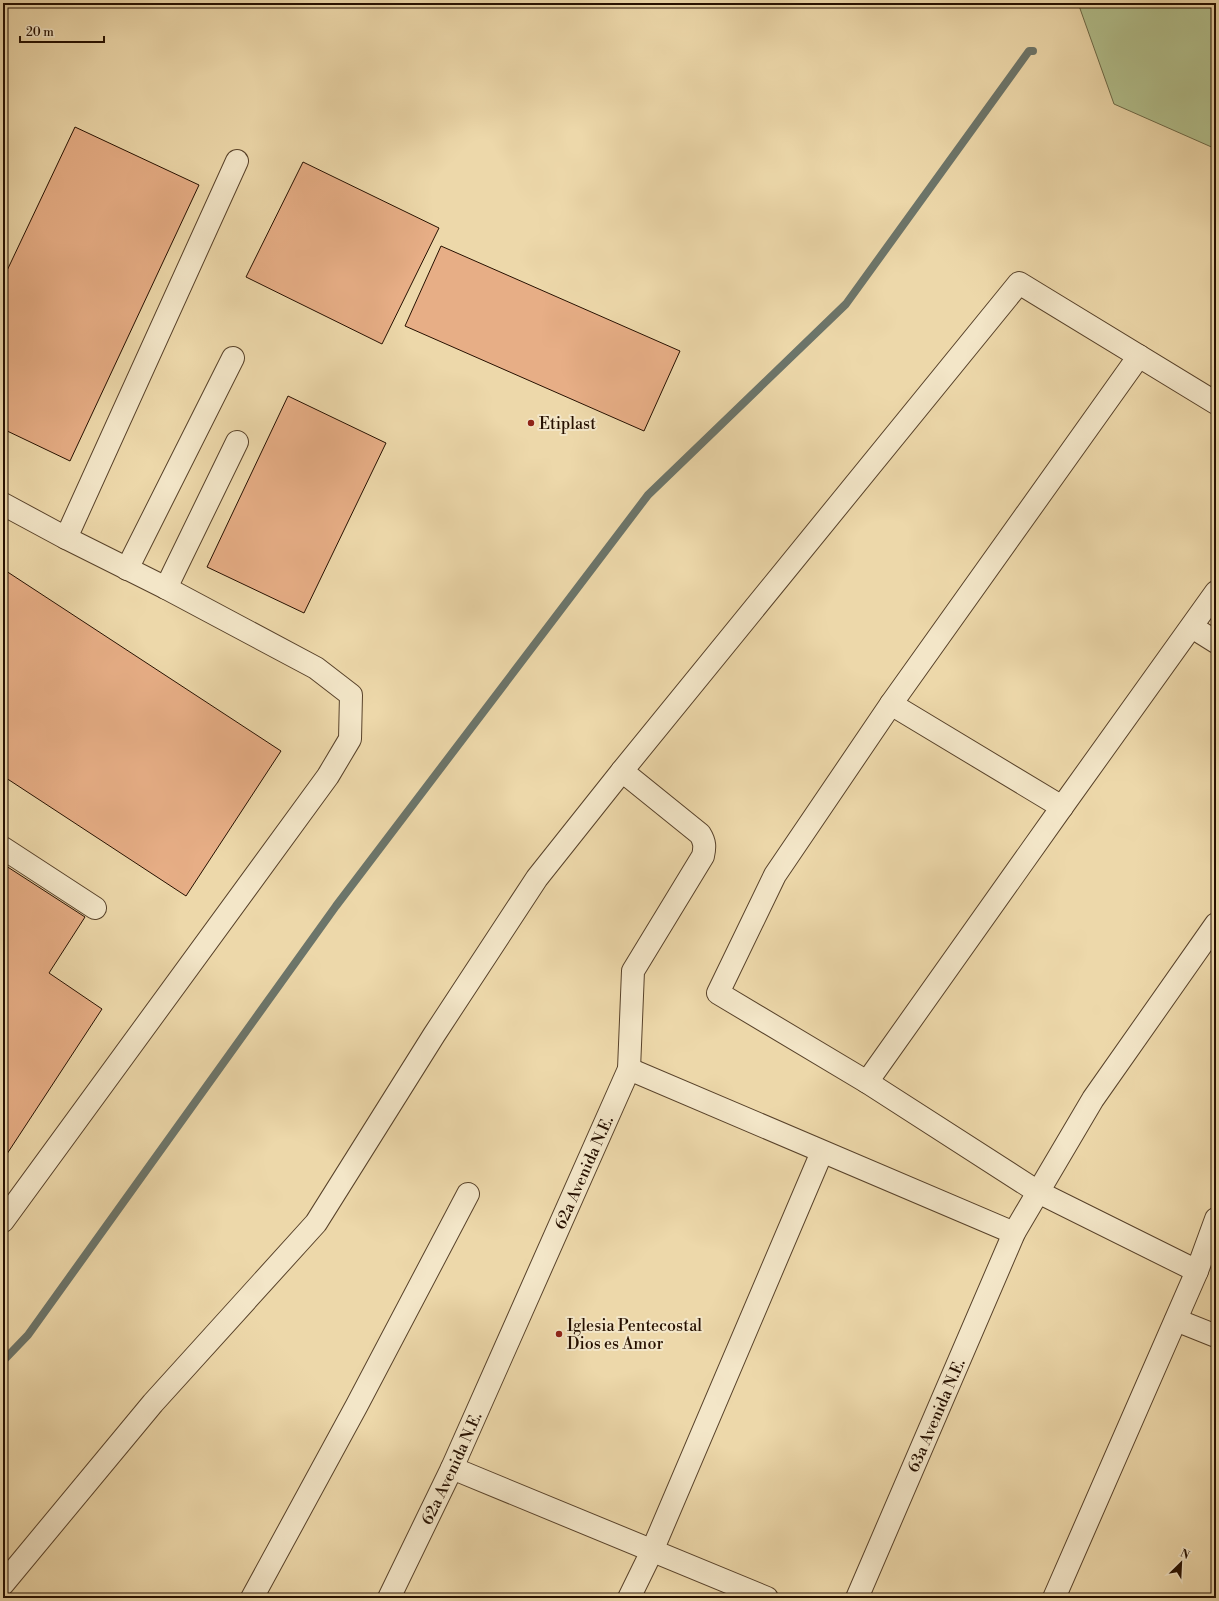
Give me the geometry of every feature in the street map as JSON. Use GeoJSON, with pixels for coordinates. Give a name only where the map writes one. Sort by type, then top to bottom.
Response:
{"type":"FeatureCollection","features":[{"type":"Feature","properties":{"kind":"street"},"geometry":{"type":"LineString","coordinates":[[66,538],[237,161]]}},
{"type":"Feature","properties":{"kind":"street"},"geometry":{"type":"LineString","coordinates":[[3,1584],[153,1403],[316,1223],[434,1035],[537,878],[622,771],[1019,284],[1216,403]]}},
{"type":"Feature","properties":{"kind":"street"},"geometry":{"type":"LineString","coordinates":[[1139,356],[891,704],[775,875],[718,993],[867,1082],[1038,1192],[1197,1271]]}},
{"type":"Feature","properties":{"kind":"street"},"geometry":{"type":"LineString","coordinates":[[127,568],[233,358]]}},
{"type":"Feature","properties":{"kind":"street"},"geometry":{"type":"LineString","coordinates":[[166,588],[236,442]]}},
{"type":"Feature","properties":{"kind":"street"},"geometry":{"type":"LineString","coordinates":[[3,504],[66,538],[166,588],[316,668],[351,695],[350,739],[328,776],[3,1221]]}},
{"type":"Feature","properties":{"kind":"street"},"geometry":{"type":"LineString","coordinates":[[867,1082],[1062,806],[1216,592]]}},
{"type":"Feature","properties":{"kind":"street"},"geometry":{"type":"LineString","coordinates":[[1192,627],[1216,642]]}},
{"type":"Feature","properties":{"kind":"street"},"geometry":{"type":"LineString","coordinates":[[891,704],[1062,806]]}},
{"type":"Feature","properties":{"kind":"street","name":"62a Avenida N.E."},"geometry":{"type":"LineString","coordinates":[[389,1598],[452,1468],[629,1069],[633,971],[703,856],[705,847],[704,840],[695,828],[622,771]]}},
{"type":"Feature","properties":{"kind":"street"},"geometry":{"type":"LineString","coordinates":[[3,848],[95,908]]}},
{"type":"Feature","properties":{"kind":"street","name":"63a Avenida N.E."},"geometry":{"type":"LineString","coordinates":[[857,1598],[1014,1233],[1093,1099],[1216,924]]}},
{"type":"Feature","properties":{"kind":"street"},"geometry":{"type":"LineString","coordinates":[[629,1069],[1014,1233]]}},
{"type":"Feature","properties":{"kind":"street"},"geometry":{"type":"LineString","coordinates":[[629,1598],[652,1551],[822,1152]]}},
{"type":"Feature","properties":{"kind":"street"},"geometry":{"type":"LineString","coordinates":[[252,1598],[357,1405],[468,1194]]}},
{"type":"Feature","properties":{"kind":"street"},"geometry":{"type":"LineString","coordinates":[[1054,1598],[1197,1271],[1216,1219]]}},
{"type":"Feature","properties":{"kind":"street"},"geometry":{"type":"LineString","coordinates":[[1176,1320],[1216,1336]]}},
{"type":"Feature","properties":{"kind":"street"},"geometry":{"type":"LineString","coordinates":[[452,1468],[767,1598]]}},
{"type":"Feature","properties":{"kind":"green space"},"geometry":{"type":"Polygon","coordinates":[[[1078,3],[1216,3],[1216,149],[1114,104],[1078,3]]]}},
{"type":"Feature","properties":{"kind":"building"},"geometry":{"type":"Polygon","coordinates":[[[75,127],[199,185],[70,461],[3,429],[3,279],[75,127]]]}},
{"type":"Feature","properties":{"kind":"building"},"geometry":{"type":"Polygon","coordinates":[[[303,162],[439,228],[382,344],[246,277],[303,162]]]}},
{"type":"Feature","properties":{"kind":"building"},"geometry":{"type":"Polygon","coordinates":[[[441,246],[680,351],[644,431],[405,326],[441,246]]]}},
{"type":"Feature","properties":{"kind":"building"},"geometry":{"type":"Polygon","coordinates":[[[288,396],[386,443],[304,613],[207,567],[288,396]]]}},
{"type":"Feature","properties":{"kind":"building"},"geometry":{"type":"Polygon","coordinates":[[[3,569],[281,751],[186,896],[3,776],[3,569]]]}},
{"type":"Feature","properties":{"kind":"building"},"geometry":{"type":"Polygon","coordinates":[[[3,864],[85,917],[49,973],[102,1009],[3,1160],[3,864]]]}},
{"type":"Feature","properties":{"kind":"waterway"},"geometry":{"type":"LineString","coordinates":[[3,1361],[28,1335],[336,906],[648,495],[846,304],[1029,51],[1033,51]]}},
{"type":"Feature","properties":{"kind":"place","name":"Etiplast"},"geometry":{"type":"Point","coordinates":[531,423]}},
{"type":"Feature","properties":{"kind":"place","name":"Iglesia Pentecostal Dios es Amor"},"geometry":{"type":"Point","coordinates":[559,1334]}}]}
